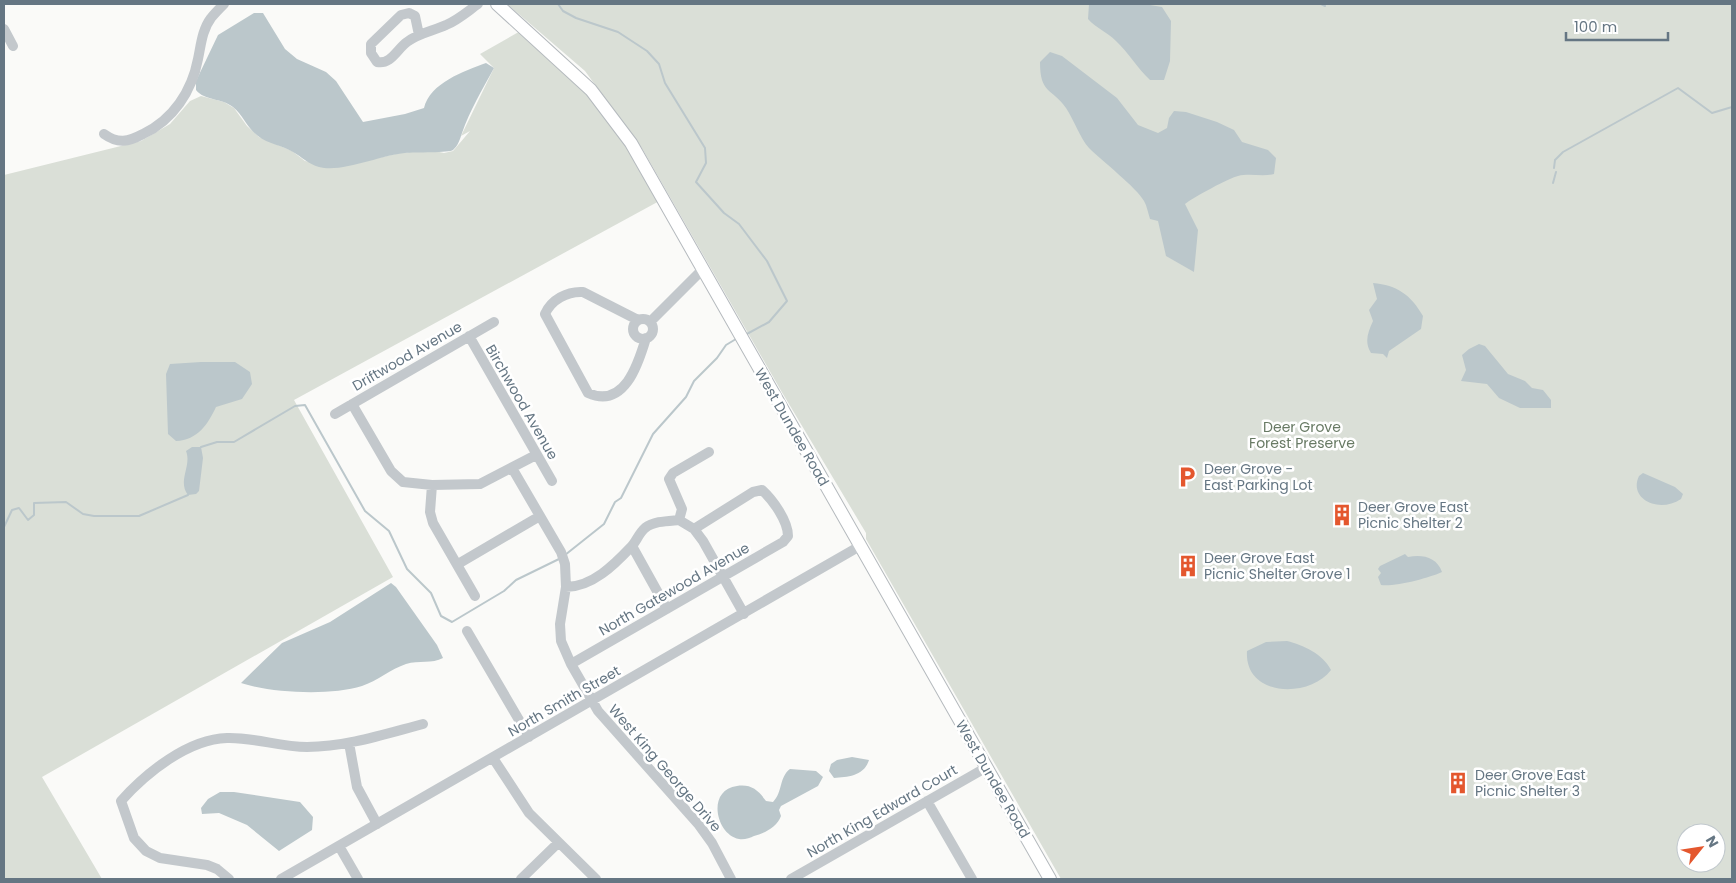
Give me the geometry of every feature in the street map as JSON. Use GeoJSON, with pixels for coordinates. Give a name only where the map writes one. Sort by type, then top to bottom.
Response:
{"type":"FeatureCollection","features":[{"type":"Feature","properties":{"kind":"main road","name":"West Dundee Road"},"geometry":{"type":"LineString","coordinates":[[497,4],[590,90],[631,143],[1050,879]]}},
{"type":"Feature","properties":{"kind":"street"},"geometry":{"type":"LineString","coordinates":[[104,134],[115,142],[131,140],[152,130],[173,114],[189,88],[198,61],[202,37],[210,19],[224,4]]}},
{"type":"Feature","properties":{"kind":"street"},"geometry":{"type":"LineString","coordinates":[[419,35],[415,16],[409,13],[401,15],[371,44],[371,54],[377,62],[383,63],[391,60],[395,52],[408,41],[449,24],[478,4]]}},
{"type":"Feature","properties":{"kind":"street"},"geometry":{"type":"LineString","coordinates":[[4,30],[13,46]]}},
{"type":"Feature","properties":{"kind":"street"},"geometry":{"type":"LineString","coordinates":[[650,322],[703,269]]}},
{"type":"Feature","properties":{"kind":"street"},"geometry":{"type":"LineString","coordinates":[[574,291],[583,292],[638,320],[645,319],[650,322],[652,331],[646,338],[631,378],[611,396],[599,398],[588,392],[545,314],[552,302],[574,291]]}},
{"type":"Feature","properties":{"kind":"street"},"geometry":{"type":"LineString","coordinates":[[638,320],[634,325],[634,334],[640,338],[646,338]]}},
{"type":"Feature","properties":{"kind":"street","name":"Driftwood Avenue"},"geometry":{"type":"LineString","coordinates":[[335,414],[494,322]]}},
{"type":"Feature","properties":{"kind":"street","name":"Birchwood Avenue"},"geometry":{"type":"LineString","coordinates":[[469,336],[552,481]]}},
{"type":"Feature","properties":{"kind":"street"},"geometry":{"type":"LineString","coordinates":[[352,404],[396,478],[411,484],[480,484],[536,455]]}},
{"type":"Feature","properties":{"kind":"street"},"geometry":{"type":"LineString","coordinates":[[679,520],[682,509],[669,479],[673,473],[709,452]]}},
{"type":"Feature","properties":{"kind":"street","name":"West King George Drive"},"geometry":{"type":"LineString","coordinates":[[512,468],[561,552],[566,587],[560,624],[561,641],[571,664],[598,711],[699,825],[712,843],[732,879]]}},
{"type":"Feature","properties":{"kind":"street"},"geometry":{"type":"LineString","coordinates":[[432,485],[430,512],[433,522],[475,596]]}},
{"type":"Feature","properties":{"kind":"street","name":"North Gatewood Avenue"},"geometry":{"type":"LineString","coordinates":[[571,664],[722,578],[783,542],[788,536],[788,529],[768,495],[762,490],[753,492],[694,529]]}},
{"type":"Feature","properties":{"kind":"street"},"geometry":{"type":"LineString","coordinates":[[458,564],[540,516]]}},
{"type":"Feature","properties":{"kind":"street"},"geometry":{"type":"LineString","coordinates":[[566,587],[577,587],[592,580],[611,567],[632,546],[645,528],[661,521],[679,520],[694,529],[744,614]]}},
{"type":"Feature","properties":{"kind":"street"},"geometry":{"type":"LineString","coordinates":[[632,546],[667,609]]}},
{"type":"Feature","properties":{"kind":"street","name":"North Smith Street"},"geometry":{"type":"LineString","coordinates":[[281,879],[860,546]]}},
{"type":"Feature","properties":{"kind":"street"},"geometry":{"type":"LineString","coordinates":[[467,631],[529,737]]}},
{"type":"Feature","properties":{"kind":"street"},"geometry":{"type":"LineString","coordinates":[[230,879],[208,864],[160,858],[146,851],[134,838],[121,801],[150,771],[208,741],[233,738],[308,747],[349,743],[423,724]]}},
{"type":"Feature","properties":{"kind":"street"},"geometry":{"type":"LineString","coordinates":[[349,743],[357,786],[377,824]]}},
{"type":"Feature","properties":{"kind":"street"},"geometry":{"type":"LineString","coordinates":[[493,758],[524,807],[596,879]]}},
{"type":"Feature","properties":{"kind":"street","name":"North King Edward Court"},"geometry":{"type":"LineString","coordinates":[[791,879],[987,767]]}},
{"type":"Feature","properties":{"kind":"street"},"geometry":{"type":"LineString","coordinates":[[926,801],[972,879]]}},
{"type":"Feature","properties":{"kind":"street"},"geometry":{"type":"LineString","coordinates":[[521,879],[558,843]]}},
{"type":"Feature","properties":{"kind":"street"},"geometry":{"type":"LineString","coordinates":[[339,846],[358,879]]}},
{"type":"Feature","properties":{"kind":"green space","name":"Deer Grove Forest Preserve"},"geometry":{"type":"Polygon","coordinates":[[[507,4],[1732,4],[1732,879],[1061,879],[866,539],[866,533],[780,389],[643,150],[585,71],[507,4]]]}},
{"type":"Feature","properties":{"kind":"green space"},"geometry":{"type":"Polygon","coordinates":[[[524,29],[614,120],[663,199],[294,400],[393,577],[42,777],[102,879],[4,879],[4,175],[141,141],[170,124],[190,101],[201,96],[224,102],[234,108],[247,126],[259,137],[292,151],[305,161],[338,167],[400,153],[430,150],[444,153],[453,151],[470,131],[461,136],[494,68],[480,54],[524,29]]]}},
{"type":"Feature","properties":{"kind":"shaded area"},"geometry":{"type":"Polygon","coordinates":[[[1089,4],[1144,4],[1162,7],[1171,21],[1170,61],[1164,80],[1150,80],[1116,41],[1088,19],[1089,4]]]}},
{"type":"Feature","properties":{"kind":"shaded area"},"geometry":{"type":"Polygon","coordinates":[[[254,13],[263,13],[285,49],[297,59],[326,72],[336,81],[363,122],[405,114],[424,108],[427,99],[433,92],[449,79],[486,63],[494,68],[472,108],[459,142],[453,150],[446,152],[395,154],[339,168],[319,167],[289,150],[262,139],[254,133],[240,114],[229,104],[204,96],[196,90],[196,81],[218,35],[254,13]]]}},
{"type":"Feature","properties":{"kind":"shaded area"},"geometry":{"type":"Polygon","coordinates":[[[1050,52],[1062,56],[1117,98],[1138,125],[1158,133],[1167,128],[1169,118],[1174,111],[1186,112],[1217,122],[1234,130],[1242,142],[1268,150],[1276,158],[1274,174],[1234,177],[1185,204],[1198,230],[1194,272],[1166,256],[1158,221],[1150,219],[1145,203],[1140,195],[1089,148],[1061,101],[1044,85],[1040,62],[1050,52]]]}},
{"type":"Feature","properties":{"kind":"shaded area"},"geometry":{"type":"Polygon","coordinates":[[[1373,283],[1389,286],[1402,292],[1414,302],[1423,316],[1421,329],[1389,351],[1387,358],[1383,354],[1371,353],[1367,341],[1373,321],[1369,310],[1377,299],[1373,283]]]}},
{"type":"Feature","properties":{"kind":"shaded area"},"geometry":{"type":"Polygon","coordinates":[[[1479,344],[1485,346],[1508,374],[1525,381],[1532,388],[1543,390],[1551,400],[1551,408],[1520,408],[1499,398],[1487,384],[1461,381],[1466,370],[1462,355],[1479,344]]]}},
{"type":"Feature","properties":{"kind":"shaded area"},"geometry":{"type":"Polygon","coordinates":[[[235,362],[250,372],[252,384],[242,399],[216,407],[206,425],[196,434],[190,438],[176,441],[168,434],[166,374],[170,364],[235,362]]]}},
{"type":"Feature","properties":{"kind":"shaded area"},"geometry":{"type":"Polygon","coordinates":[[[192,447],[201,447],[203,458],[199,491],[196,494],[188,495],[184,484],[187,462],[186,451],[192,447]]]}},
{"type":"Feature","properties":{"kind":"shaded area"},"geometry":{"type":"Polygon","coordinates":[[[1643,473],[1675,487],[1683,494],[1681,499],[1664,505],[1648,502],[1638,491],[1639,476],[1643,473]]]}},
{"type":"Feature","properties":{"kind":"shaded area"},"geometry":{"type":"Polygon","coordinates":[[[1405,554],[1408,557],[1424,556],[1433,560],[1442,572],[1412,582],[1381,585],[1378,577],[1381,573],[1378,569],[1380,566],[1405,554]]]}},
{"type":"Feature","properties":{"kind":"shaded area"},"geometry":{"type":"Polygon","coordinates":[[[391,583],[396,587],[437,645],[443,658],[434,661],[406,664],[362,686],[334,691],[284,691],[241,683],[282,643],[330,622],[391,583]]]}},
{"type":"Feature","properties":{"kind":"shaded area"},"geometry":{"type":"Polygon","coordinates":[[[1287,641],[1312,651],[1323,659],[1331,670],[1321,679],[1308,686],[1280,689],[1266,685],[1256,677],[1249,666],[1247,651],[1266,642],[1287,641]]]}},
{"type":"Feature","properties":{"kind":"shaded area"},"geometry":{"type":"Polygon","coordinates":[[[852,757],[869,760],[867,765],[855,775],[834,778],[829,771],[831,764],[837,760],[852,757]]]}},
{"type":"Feature","properties":{"kind":"shaded area"},"geometry":{"type":"Polygon","coordinates":[[[790,769],[816,771],[823,777],[818,786],[781,806],[779,810],[781,816],[774,826],[749,838],[739,839],[731,836],[720,822],[718,803],[721,795],[727,789],[737,786],[750,787],[757,791],[766,801],[773,802],[784,776],[790,769]]]}},
{"type":"Feature","properties":{"kind":"shaded area"},"geometry":{"type":"Polygon","coordinates":[[[220,792],[234,792],[300,802],[313,817],[312,830],[279,851],[247,825],[219,813],[202,814],[201,808],[208,799],[220,792]]]}},
{"type":"Feature","properties":{"kind":"waterway"},"geometry":{"type":"LineString","coordinates":[[558,4],[563,11],[576,18],[618,32],[647,51],[659,64],[665,83],[705,148],[706,163],[696,182],[724,213],[739,224],[767,261],[787,301],[769,322],[745,335]]}},
{"type":"Feature","properties":{"kind":"waterway"},"geometry":{"type":"LineString","coordinates":[[1321,4],[1325,6]]}},
{"type":"Feature","properties":{"kind":"waterway"},"geometry":{"type":"LineString","coordinates":[[1554,168],[1555,160],[1563,152],[1678,88],[1712,113],[1732,107]]}},
{"type":"Feature","properties":{"kind":"waterway"},"geometry":{"type":"LineString","coordinates":[[1553,183],[1556,172]]}},
{"type":"Feature","properties":{"kind":"waterway"},"geometry":{"type":"LineString","coordinates":[[565,555],[604,524],[615,502],[621,498],[653,434],[686,397],[694,381],[717,358],[726,345],[736,339]]}},
{"type":"Feature","properties":{"kind":"waterway"},"geometry":{"type":"LineString","coordinates":[[201,447],[217,442],[234,442],[295,406],[305,405],[365,511],[389,531],[407,569],[431,593],[441,616],[452,622],[504,591],[516,580],[559,559]]}},
{"type":"Feature","properties":{"kind":"waterway"},"geometry":{"type":"LineString","coordinates":[[4,527],[12,510],[19,508],[28,520],[34,515],[34,503],[66,502],[83,514],[94,516],[139,516],[188,495]]}},
{"type":"Feature","properties":{"kind":"place","name":"Deer Grove - East Parking Lot"},"geometry":{"type":"Point","coordinates":[1187,477]}},
{"type":"Feature","properties":{"kind":"place","name":"Deer Grove East Picnic Shelter 2"},"geometry":{"type":"Point","coordinates":[1342,515]}},
{"type":"Feature","properties":{"kind":"place","name":"Deer Grove East Picnic Shelter Grove 1"},"geometry":{"type":"Point","coordinates":[1188,566]}},
{"type":"Feature","properties":{"kind":"place","name":"Deer Grove East Picnic Shelter 3"},"geometry":{"type":"Point","coordinates":[1458,783]}}]}
